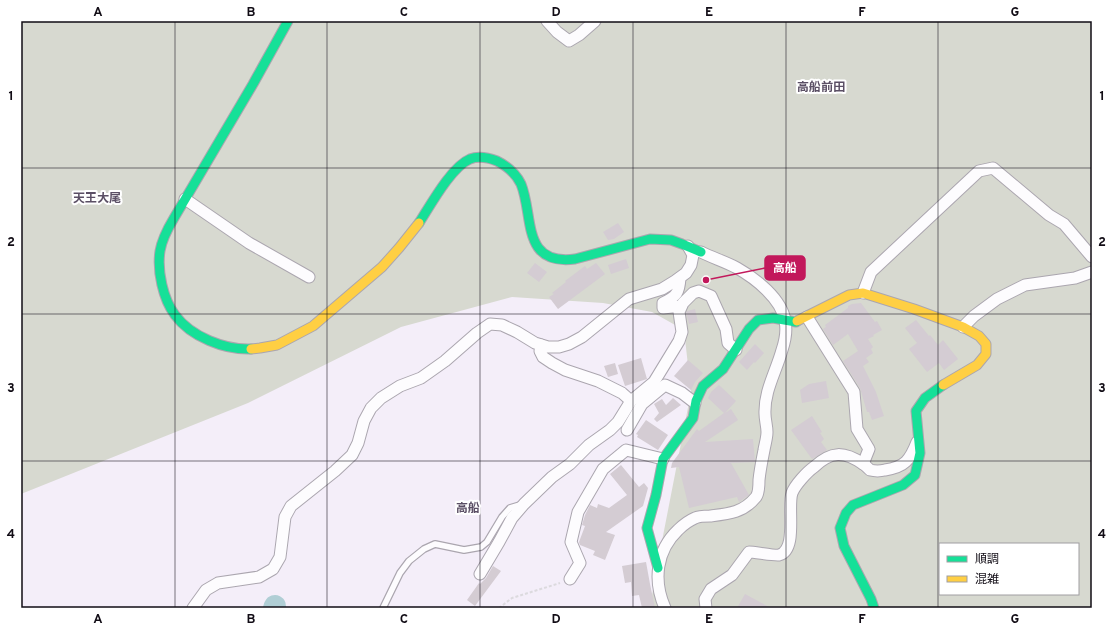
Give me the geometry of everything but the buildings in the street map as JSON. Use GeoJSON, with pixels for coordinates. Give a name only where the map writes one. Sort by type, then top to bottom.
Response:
{"type":"FeatureCollection","features":[{"type":"Feature","properties":{"kind":"street"},"geometry":{"type":"LineString","coordinates":[[288,21],[255,82],[218,142],[166,232],[160,250],[160,266],[162,286],[172,312],[181,322],[194,332],[205,339],[220,345],[234,349],[248,350],[276,345],[312,326],[369,280],[387,263],[419,223],[455,170],[464,162],[472,158],[496,160],[505,165],[514,173],[520,184],[534,241],[541,251],[548,256],[566,261],[650,239],[662,238],[677,241],[737,268],[760,284],[781,310],[785,320],[786,337],[770,381],[766,398],[764,415],[767,433],[760,467],[757,496],[739,511],[696,517],[685,524],[670,538],[663,551],[658,568]]}},
{"type":"Feature","properties":{"kind":"street"},"geometry":{"type":"LineString","coordinates":[[547,21],[557,32],[569,41],[579,36],[595,21]]}},
{"type":"Feature","properties":{"kind":"street"},"geometry":{"type":"LineString","coordinates":[[863,293],[871,272],[979,171],[993,168],[1048,215],[1064,224],[1092,257]]}},
{"type":"Feature","properties":{"kind":"street"},"geometry":{"type":"LineString","coordinates":[[185,199],[249,243],[309,277]]}},
{"type":"Feature","properties":{"kind":"street"},"geometry":{"type":"LineString","coordinates":[[193,608],[206,590],[218,583],[259,577],[273,569],[280,557],[285,517],[291,506],[352,456],[358,443],[364,421],[371,408],[381,398],[400,386],[421,378],[445,361],[490,324],[502,325],[535,343],[548,347],[559,347],[569,344],[582,337],[629,299],[662,288],[680,278],[686,273],[691,265],[693,255],[688,246]]}},
{"type":"Feature","properties":{"kind":"street"},"geometry":{"type":"LineString","coordinates":[[691,265],[700,260],[706,254]]}},
{"type":"Feature","properties":{"kind":"street"},"geometry":{"type":"LineString","coordinates":[[963,327],[974,316],[998,299],[1025,285],[1075,278],[1092,272]]}},
{"type":"Feature","properties":{"kind":"street"},"geometry":{"type":"LineString","coordinates":[[680,278],[679,290],[674,298],[663,303],[662,308],[682,306]]}},
{"type":"Feature","properties":{"kind":"street"},"geometry":{"type":"LineString","coordinates":[[480,574],[512,518],[524,504],[552,477],[570,464],[589,445],[618,422],[631,401],[654,382],[677,346],[682,332],[679,312],[683,303],[693,292],[699,291],[711,296],[726,329],[728,343],[736,350]]}},
{"type":"Feature","properties":{"kind":"street"},"geometry":{"type":"LineString","coordinates":[[665,608],[661,599],[658,581],[658,568],[647,528],[656,495],[663,459],[693,418],[695,403],[703,386],[722,369],[749,329],[758,320],[773,318],[796,322],[849,295],[863,293],[914,309],[963,327],[979,336],[986,344],[986,354],[977,365],[949,381],[925,398],[916,411],[920,453],[914,475],[903,485],[853,505],[846,513],[840,528],[844,546],[871,599],[874,608]]}},
{"type":"Feature","properties":{"kind":"street"},"geometry":{"type":"LineString","coordinates":[[808,317],[854,392],[857,429],[869,449],[864,464]]}},
{"type":"Feature","properties":{"kind":"street"},"geometry":{"type":"LineString","coordinates":[[541,345],[540,351],[543,357],[552,363],[565,370],[598,381],[622,393],[631,401]]}},
{"type":"Feature","properties":{"kind":"street"},"geometry":{"type":"LineString","coordinates":[[627,430],[642,404],[666,385],[682,393],[695,403]]}},
{"type":"Feature","properties":{"kind":"street"},"geometry":{"type":"LineString","coordinates":[[706,608],[705,599],[711,589],[732,575],[749,552],[779,555],[788,550],[790,541],[792,492],[814,466],[830,456],[840,453],[864,464],[871,470],[882,471],[896,469],[906,463],[914,451],[919,438]]}},
{"type":"Feature","properties":{"kind":"street"},"geometry":{"type":"LineString","coordinates":[[570,579],[580,564],[571,542],[578,512],[603,469],[626,450],[663,459]]}},
{"type":"Feature","properties":{"kind":"lane"},"geometry":{"type":"LineString","coordinates":[[383,608],[400,574],[409,561],[424,548],[435,544],[464,550],[481,547],[487,542],[502,517],[510,508],[524,504]]}},
{"type":"Feature","properties":{"kind":"path"},"geometry":{"type":"LineString","coordinates":[[499,608],[512,598],[570,579]]}},
{"type":"Feature","properties":{"kind":"shaded area"},"geometry":{"type":"Polygon","coordinates":[[[21,21],[1092,21],[1092,608],[650,608],[691,392],[684,330],[652,312],[603,303],[512,297],[401,327],[248,403],[21,494],[21,21]]]}},
{"type":"Feature","properties":{"kind":"traffic: fast"},"geometry":{"type":"LineString","coordinates":[[251,349],[230,347],[209,341],[199,336],[182,323],[175,315],[164,293],[160,276],[159,259],[161,247],[170,226],[288,21]]}},
{"type":"Feature","properties":{"kind":"traffic: fast"},"geometry":{"type":"LineString","coordinates":[[419,223],[448,178],[463,163],[470,159],[484,158],[501,163],[519,180],[525,197],[533,236],[538,247],[546,255],[558,259],[575,259],[650,239],[671,240],[701,252]]}},
{"type":"Feature","properties":{"kind":"traffic: fast"},"geometry":{"type":"LineString","coordinates":[[658,568],[647,528],[656,495],[663,459],[693,418],[696,401],[703,386],[723,369],[749,329],[758,320],[773,318],[797,321]]}},
{"type":"Feature","properties":{"kind":"traffic: fast"},"geometry":{"type":"LineString","coordinates":[[874,608],[871,599],[844,546],[840,528],[846,513],[853,505],[903,485],[915,475],[920,453],[916,411],[925,398],[943,385]]}},
{"type":"Feature","properties":{"kind":"traffic: slow"},"geometry":{"type":"LineString","coordinates":[[251,349],[277,345],[313,326],[382,267],[419,223]]}},
{"type":"Feature","properties":{"kind":"traffic: slow"},"geometry":{"type":"LineString","coordinates":[[797,321],[849,295],[863,293],[914,309],[963,327],[979,336],[986,344],[986,354],[977,365],[943,385]]}},
{"type":"Feature","properties":{"kind":"place","name":"高船"},"geometry":{"type":"Point","coordinates":[706,280]}},
{"type":"Feature","properties":{"kind":"district","name":"高船前田"},"geometry":{"type":"Point","coordinates":[821,87]}},
{"type":"Feature","properties":{"kind":"district","name":"天王大尾"},"geometry":{"type":"Point","coordinates":[97,198]}},
{"type":"Feature","properties":{"kind":"district","name":"高船"},"geometry":{"type":"Point","coordinates":[468,508]}}]}
